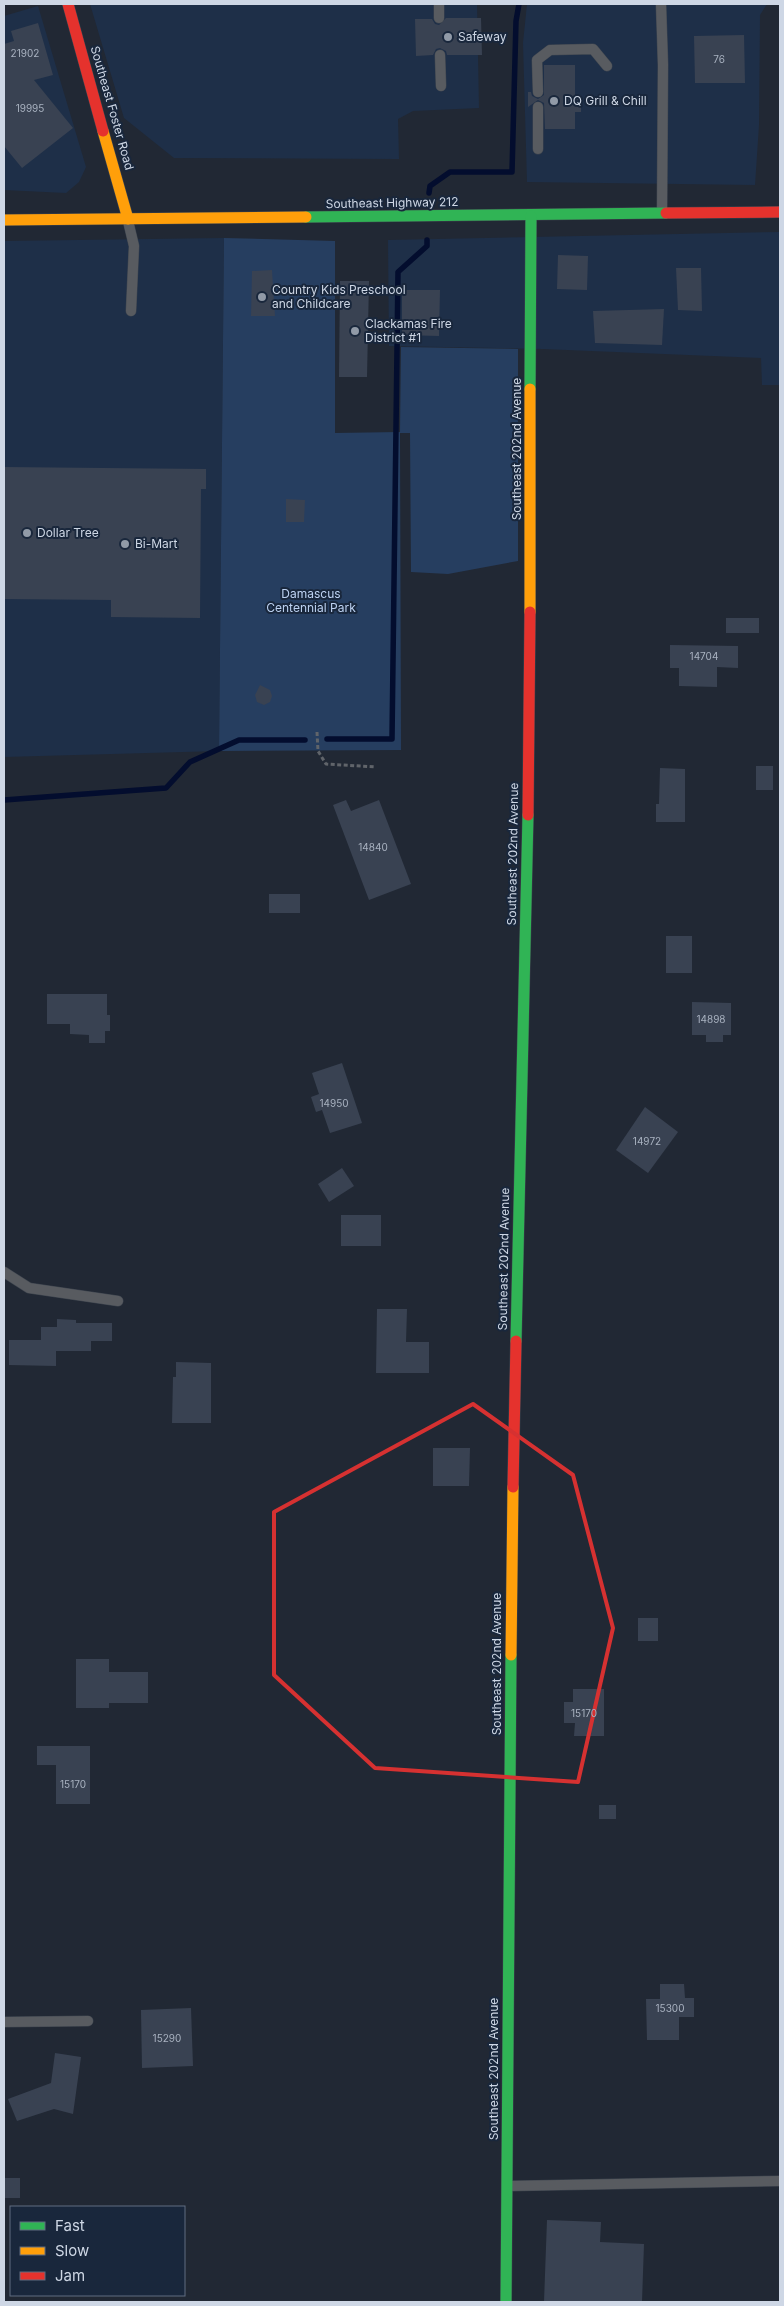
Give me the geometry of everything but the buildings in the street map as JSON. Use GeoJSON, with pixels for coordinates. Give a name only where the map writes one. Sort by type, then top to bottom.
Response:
{"type":"FeatureCollection","features":[{"type":"Feature","properties":{"kind":"main road","name":"Southeast Foster Road"},"geometry":{"type":"LineString","coordinates":[[68,4],[128,219]]}},
{"type":"Feature","properties":{"kind":"main road","name":"Southeast Highway 212"},"geometry":{"type":"LineString","coordinates":[[4,220],[780,212]]}},
{"type":"Feature","properties":{"kind":"main road","name":"Southeast 202nd Avenue"},"geometry":{"type":"LineString","coordinates":[[506,2302],[513,1459],[529,778],[530,216]]}},
{"type":"Feature","properties":{"kind":"lane"},"geometry":{"type":"LineString","coordinates":[[439,4],[440,18]]}},
{"type":"Feature","properties":{"kind":"lane"},"geometry":{"type":"LineString","coordinates":[[661,4],[663,65],[662,214]]}},
{"type":"Feature","properties":{"kind":"lane"},"geometry":{"type":"LineString","coordinates":[[538,92],[537,60],[550,50],[593,49],[607,66]]}},
{"type":"Feature","properties":{"kind":"lane"},"geometry":{"type":"LineString","coordinates":[[440,55],[441,86]]}},
{"type":"Feature","properties":{"kind":"lane"},"geometry":{"type":"LineString","coordinates":[[538,107],[538,149]]}},
{"type":"Feature","properties":{"kind":"lane"},"geometry":{"type":"LineString","coordinates":[[128,219],[134,246],[131,312]]}},
{"type":"Feature","properties":{"kind":"lane"},"geometry":{"type":"LineString","coordinates":[[4,1272],[29,1288],[118,1301]]}},
{"type":"Feature","properties":{"kind":"lane"},"geometry":{"type":"LineString","coordinates":[[4,2022],[88,2021]]}},
{"type":"Feature","properties":{"kind":"lane"},"geometry":{"type":"LineString","coordinates":[[507,2186],[780,2181]]}},
{"type":"Feature","properties":{"kind":"path"},"geometry":{"type":"LineString","coordinates":[[317,732],[318,751],[326,764],[376,767]]}},
{"type":"Feature","properties":{"kind":"highlighted area"},"geometry":{"type":"Polygon","coordinates":[[[473,1404],[573,1475],[613,1628],[578,1782],[375,1768],[274,1675],[274,1512],[473,1404]]]}},
{"type":"Feature","properties":{"kind":"shaded area"},"geometry":{"type":"Polygon","coordinates":[[[90,4],[477,4],[479,108],[413,111],[398,119],[399,159],[174,158],[124,118],[90,4]]]}},
{"type":"Feature","properties":{"kind":"shaded area"},"geometry":{"type":"Polygon","coordinates":[[[527,4],[767,4],[760,15],[759,125],[755,185],[527,182],[523,43],[527,4]]]}},
{"type":"Feature","properties":{"kind":"shaded area"},"geometry":{"type":"Polygon","coordinates":[[[38,6],[86,167],[79,182],[66,193],[4,190],[4,16],[38,6]]]}},
{"type":"Feature","properties":{"kind":"shaded area"},"geometry":{"type":"Polygon","coordinates":[[[780,232],[780,385],[762,385],[761,358],[543,349],[389,346],[388,240],[780,232]]]}},
{"type":"Feature","properties":{"kind":"shaded area"},"geometry":{"type":"Polygon","coordinates":[[[224,238],[219,751],[4,757],[4,241],[224,238]]]}},
{"type":"Feature","properties":{"kind":"green space","name":"Damascus Centennial Park"},"geometry":{"type":"Polygon","coordinates":[[[224,238],[335,241],[335,433],[400,432],[401,347],[518,349],[518,561],[448,574],[411,572],[410,433],[400,433],[401,750],[219,751],[224,238]]]}},
{"type":"Feature","properties":{"kind":"waterway"},"geometry":{"type":"LineString","coordinates":[[429,193],[430,186],[450,172],[512,172],[516,21],[519,4]]}},
{"type":"Feature","properties":{"kind":"waterway"},"geometry":{"type":"LineString","coordinates":[[327,739],[392,739],[398,272],[427,246],[427,240]]}},
{"type":"Feature","properties":{"kind":"waterway"},"geometry":{"type":"LineString","coordinates":[[4,800],[166,788],[190,762],[239,740],[305,740]]}},
{"type":"Feature","properties":{"kind":"traffic: fast"},"geometry":{"type":"LineString","coordinates":[[306,217],[666,213]]}},
{"type":"Feature","properties":{"kind":"traffic: fast"},"geometry":{"type":"LineString","coordinates":[[530,389],[531,216]]}},
{"type":"Feature","properties":{"kind":"traffic: fast"},"geometry":{"type":"LineString","coordinates":[[516,1341],[528,815]]}},
{"type":"Feature","properties":{"kind":"traffic: fast"},"geometry":{"type":"LineString","coordinates":[[506,2302],[511,1655]]}},
{"type":"Feature","properties":{"kind":"traffic: slow"},"geometry":{"type":"LineString","coordinates":[[103,131],[128,219]]}},
{"type":"Feature","properties":{"kind":"traffic: slow"},"geometry":{"type":"LineString","coordinates":[[4,220],[306,217]]}},
{"type":"Feature","properties":{"kind":"traffic: slow"},"geometry":{"type":"LineString","coordinates":[[530,389],[530,612]]}},
{"type":"Feature","properties":{"kind":"traffic: slow"},"geometry":{"type":"LineString","coordinates":[[511,1655],[513,1487]]}},
{"type":"Feature","properties":{"kind":"traffic: jam"},"geometry":{"type":"LineString","coordinates":[[68,4],[103,131]]}},
{"type":"Feature","properties":{"kind":"traffic: jam"},"geometry":{"type":"LineString","coordinates":[[666,213],[780,212]]}},
{"type":"Feature","properties":{"kind":"traffic: jam"},"geometry":{"type":"LineString","coordinates":[[528,815],[530,612]]}},
{"type":"Feature","properties":{"kind":"traffic: jam"},"geometry":{"type":"LineString","coordinates":[[513,1487],[516,1341]]}},
{"type":"Feature","properties":{"kind":"place","name":"Safeway"},"geometry":{"type":"Point","coordinates":[448,37]}},
{"type":"Feature","properties":{"kind":"place","name":"DQ Grill & Chill"},"geometry":{"type":"Point","coordinates":[554,101]}},
{"type":"Feature","properties":{"kind":"place","name":"Country Kids Preschool and Childcare"},"geometry":{"type":"Point","coordinates":[262,297]}},
{"type":"Feature","properties":{"kind":"place","name":"Clackamas Fire District #1"},"geometry":{"type":"Point","coordinates":[355,331]}},
{"type":"Feature","properties":{"kind":"place","name":"Dollar Tree"},"geometry":{"type":"Point","coordinates":[27,533]}},
{"type":"Feature","properties":{"kind":"place","name":"Bi-Mart"},"geometry":{"type":"Point","coordinates":[125,544]}}]}
